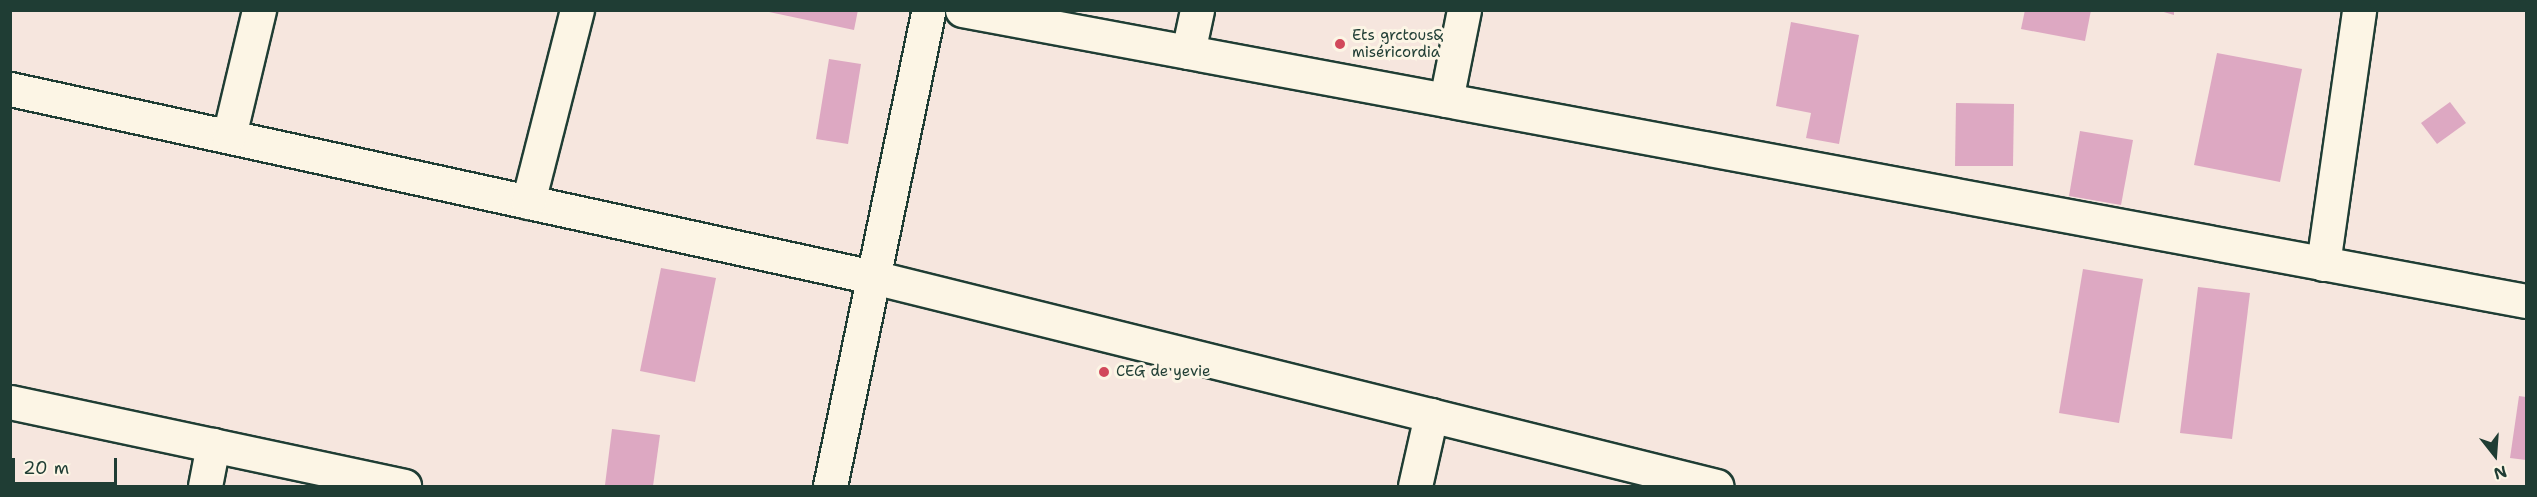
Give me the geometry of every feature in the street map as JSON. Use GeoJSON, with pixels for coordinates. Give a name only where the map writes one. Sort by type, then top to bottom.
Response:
{"type":"FeatureCollection","features":[{"type":"Feature","properties":{"kind":"street"},"geometry":{"type":"LineString","coordinates":[[229,136],[259,10]]}},
{"type":"Feature","properties":{"kind":"street"},"geometry":{"type":"LineString","coordinates":[[528,202],[577,10]]}},
{"type":"Feature","properties":{"kind":"street"},"geometry":{"type":"LineString","coordinates":[[830,486],[929,10]]}},
{"type":"Feature","properties":{"kind":"street"},"geometry":{"type":"LineString","coordinates":[[962,10],[2526,301]]}},
{"type":"Feature","properties":{"kind":"street"},"geometry":{"type":"LineString","coordinates":[[1188,52],[1197,10]]}},
{"type":"Feature","properties":{"kind":"street"},"geometry":{"type":"LineString","coordinates":[[1446,100],[1464,10]]}},
{"type":"Feature","properties":{"kind":"street"},"geometry":{"type":"LineString","coordinates":[[2323,264],[2359,10]]}},
{"type":"Feature","properties":{"kind":"street"},"geometry":{"type":"LineString","coordinates":[[10,89],[873,277],[1716,486]]}},
{"type":"Feature","properties":{"kind":"street"},"geometry":{"type":"LineString","coordinates":[[10,402],[404,486]]}},
{"type":"Feature","properties":{"kind":"street"},"geometry":{"type":"LineString","coordinates":[[1415,486],[1431,416]]}},
{"type":"Feature","properties":{"kind":"street"},"geometry":{"type":"LineString","coordinates":[[205,486],[213,445]]}},
{"type":"Feature","properties":{"kind":"building"},"geometry":{"type":"Polygon","coordinates":[[[760,10],[858,10],[854,30],[760,10]]]}},
{"type":"Feature","properties":{"kind":"building"},"geometry":{"type":"Polygon","coordinates":[[[2025,10],[2091,10],[2085,41],[2021,29],[2025,10]]]}},
{"type":"Feature","properties":{"kind":"building"},"geometry":{"type":"Polygon","coordinates":[[[2157,10],[2174,10],[2174,15],[2157,10]]]}},
{"type":"Feature","properties":{"kind":"building"},"geometry":{"type":"Polygon","coordinates":[[[1791,22],[1859,35],[1839,144],[1806,138],[1811,113],[1776,106],[1791,22]]]}},
{"type":"Feature","properties":{"kind":"building"},"geometry":{"type":"Polygon","coordinates":[[[2217,53],[2302,69],[2280,182],[2194,165],[2217,53]]]}},
{"type":"Feature","properties":{"kind":"building"},"geometry":{"type":"Polygon","coordinates":[[[829,59],[861,64],[848,144],[816,139],[829,59]]]}},
{"type":"Feature","properties":{"kind":"building"},"geometry":{"type":"Polygon","coordinates":[[[2450,102],[2466,123],[2437,144],[2421,123],[2450,102]]]}},
{"type":"Feature","properties":{"kind":"building"},"geometry":{"type":"Polygon","coordinates":[[[1956,103],[2014,104],[2013,166],[1955,166],[1956,103]]]}},
{"type":"Feature","properties":{"kind":"building"},"geometry":{"type":"Polygon","coordinates":[[[2080,131],[2133,140],[2121,205],[2069,196],[2080,131]]]}},
{"type":"Feature","properties":{"kind":"building"},"geometry":{"type":"Polygon","coordinates":[[[661,268],[716,278],[695,382],[640,371],[661,268]]]}},
{"type":"Feature","properties":{"kind":"building"},"geometry":{"type":"Polygon","coordinates":[[[2083,269],[2143,279],[2119,423],[2059,413],[2083,269]]]}},
{"type":"Feature","properties":{"kind":"building"},"geometry":{"type":"Polygon","coordinates":[[[2198,287],[2250,293],[2232,439],[2180,433],[2198,287]]]}},
{"type":"Feature","properties":{"kind":"building"},"geometry":{"type":"Polygon","coordinates":[[[2519,396],[2526,397],[2526,460],[2510,458],[2519,396]]]}},
{"type":"Feature","properties":{"kind":"building"},"geometry":{"type":"Polygon","coordinates":[[[612,429],[660,435],[653,486],[605,485],[612,429]]]}},
{"type":"Feature","properties":{"kind":"place","name":"Ets grctous& miséricordia"},"geometry":{"type":"Point","coordinates":[1340,44]}},
{"type":"Feature","properties":{"kind":"place","name":"CEG de yevie"},"geometry":{"type":"Point","coordinates":[1104,372]}}]}
